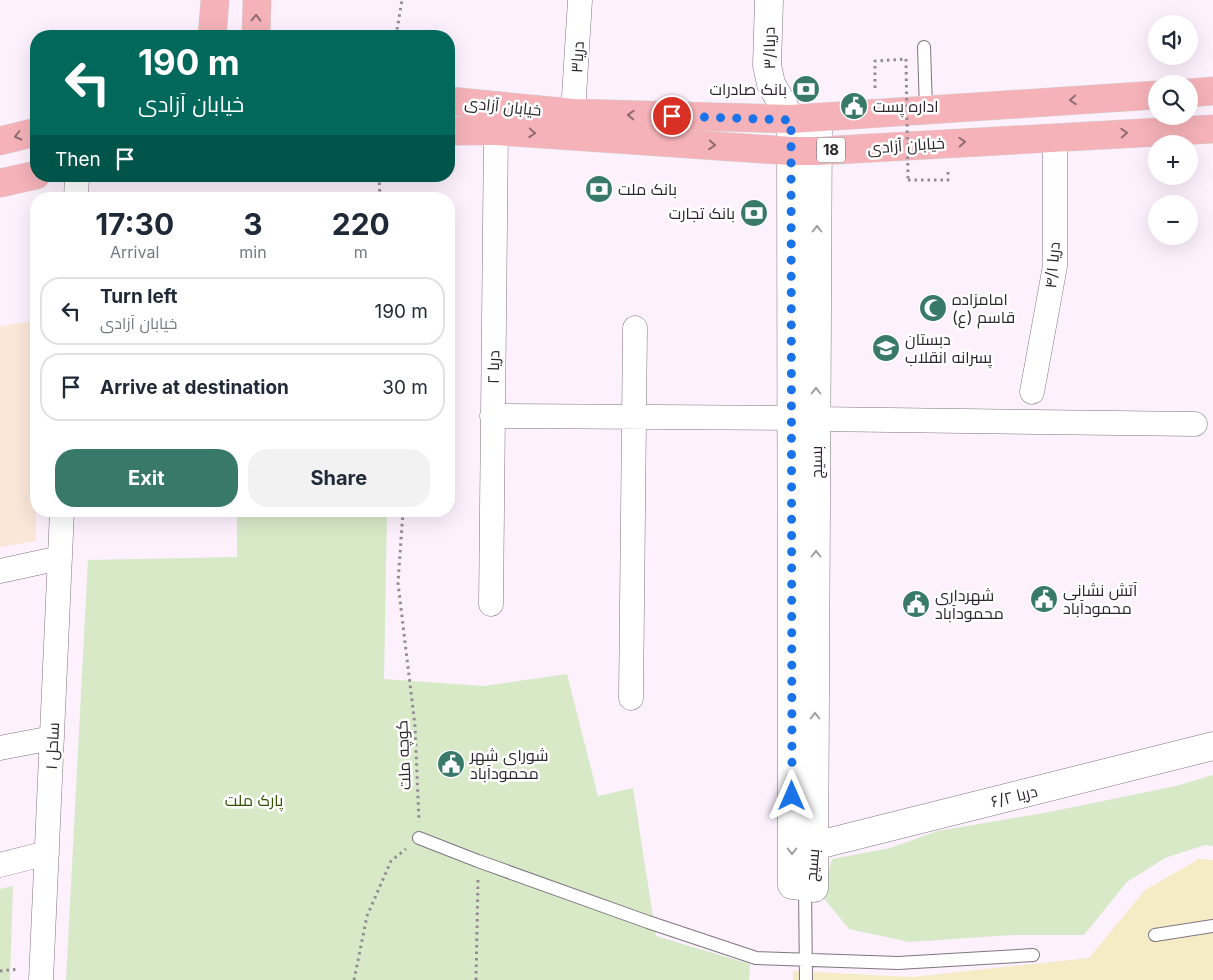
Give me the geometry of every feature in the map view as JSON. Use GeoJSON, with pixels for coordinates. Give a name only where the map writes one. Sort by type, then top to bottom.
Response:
{"type":"FeatureCollection","features":[{"type":"Feature","properties":{"kind":"main road"},"geometry":{"type":"LineString","coordinates":[[212,30],[214,0]]}},
{"type":"Feature","properties":{"kind":"main road"},"geometry":{"type":"LineString","coordinates":[[231,30],[232,0]]}},
{"type":"Feature","properties":{"kind":"main road"},"geometry":{"type":"LineString","coordinates":[[256,30],[257,0]]}},
{"type":"Feature","properties":{"kind":"main road"},"geometry":{"type":"LineString","coordinates":[[1198,92],[1213,91]]}},
{"type":"Feature","properties":{"kind":"main road","name":"خیابان آزادی"},"geometry":{"type":"LineString","coordinates":[[455,102],[573,113],[791,120],[1148,96]]}},
{"type":"Feature","properties":{"kind":"main road","name":"خیابان آزادی"},"geometry":{"type":"LineString","coordinates":[[455,131],[496,131],[804,151],[1213,129]]}},
{"type":"Feature","properties":{"kind":"main road"},"geometry":{"type":"LineString","coordinates":[[0,141],[30,134]]}},
{"type":"Feature","properties":{"kind":"main road"},"geometry":{"type":"LineString","coordinates":[[0,183],[30,176]]}},
{"type":"Feature","properties":{"kind":"street","name":"دریا۳"},"geometry":{"type":"LineString","coordinates":[[573,113],[580,0]]}},
{"type":"Feature","properties":{"kind":"street","name":"دریا۳/۱"},"geometry":{"type":"LineString","coordinates":[[769,0],[768,65],[771,84],[791,120]]}},
{"type":"Feature","properties":{"kind":"street","name":"بسیج"},"geometry":{"type":"LineString","coordinates":[[804,151],[818,118]]}},
{"type":"Feature","properties":{"kind":"street","name":"بسیج"},"geometry":{"type":"LineString","coordinates":[[791,120],[804,151],[803,744],[792,885],[814,888],[814,846],[803,744]]}},
{"type":"Feature","properties":{"kind":"street","name":"دریا ۲"},"geometry":{"type":"LineString","coordinates":[[491,604],[496,131]]}},
{"type":"Feature","properties":{"kind":"street","name":"دریا ۴/۱"},"geometry":{"type":"LineString","coordinates":[[1032,392],[1055,266],[1055,137]]}},
{"type":"Feature","properties":{"kind":"street"},"geometry":{"type":"LineString","coordinates":[[631,698],[635,328]]}},
{"type":"Feature","properties":{"kind":"street"},"geometry":{"type":"LineString","coordinates":[[492,416],[1195,424]]}},
{"type":"Feature","properties":{"kind":"street","name":"ساحل ۱"},"geometry":{"type":"LineString","coordinates":[[41,980],[62,517]]}},
{"type":"Feature","properties":{"kind":"street"},"geometry":{"type":"LineString","coordinates":[[0,571],[60,558]]}},
{"type":"Feature","properties":{"kind":"street"},"geometry":{"type":"LineString","coordinates":[[0,748],[52,738]]}},
{"type":"Feature","properties":{"kind":"street","name":"دریا ۶/۲"},"geometry":{"type":"LineString","coordinates":[[814,846],[1213,746]]}},
{"type":"Feature","properties":{"kind":"street"},"geometry":{"type":"LineString","coordinates":[[0,865],[47,853]]}},
{"type":"Feature","properties":{"kind":"lane"},"geometry":{"type":"LineString","coordinates":[[924,46],[926,110]]}},
{"type":"Feature","properties":{"kind":"lane"},"geometry":{"type":"LineString","coordinates":[[419,838],[639,919],[756,958],[898,963],[1033,954]]}},
{"type":"Feature","properties":{"kind":"lane"},"geometry":{"type":"LineString","coordinates":[[805,887],[806,980]]}},
{"type":"Feature","properties":{"kind":"lane"},"geometry":{"type":"LineString","coordinates":[[1155,935],[1213,926]]}},
{"type":"Feature","properties":{"kind":"path"},"geometry":{"type":"LineString","coordinates":[[397,30],[402,0]]}},
{"type":"Feature","properties":{"kind":"path"},"geometry":{"type":"LineString","coordinates":[[875,61],[906,59],[908,180],[948,180]]}},
{"type":"Feature","properties":{"kind":"path","name":"کوچه ملت"},"geometry":{"type":"LineString","coordinates":[[403,517],[398,583],[416,726],[419,838]]}},
{"type":"Feature","properties":{"kind":"path"},"geometry":{"type":"LineString","coordinates":[[354,980],[367,916],[391,861],[419,838]]}},
{"type":"Feature","properties":{"kind":"path"},"geometry":{"type":"LineString","coordinates":[[476,980],[478,861]]}},
{"type":"Feature","properties":{"kind":"shaded area"},"geometry":{"type":"Polygon","coordinates":[[[30,322],[30,517],[36,517],[36,541],[0,547],[0,326],[30,322]]]}},
{"type":"Feature","properties":{"kind":"green space","name":"پارک ملت"},"geometry":{"type":"Polygon","coordinates":[[[237,517],[387,517],[384,679],[484,686],[567,674],[598,796],[633,788],[656,936],[750,964],[749,980],[66,980],[88,560],[237,557],[237,517]]]}},
{"type":"Feature","properties":{"kind":"green space"},"geometry":{"type":"Polygon","coordinates":[[[1213,775],[1213,846],[1205,845],[1165,858],[1127,882],[1084,935],[1012,935],[909,942],[849,929],[822,896],[832,859],[890,848],[938,831],[1049,812],[1176,786],[1213,775]]]}},
{"type":"Feature","properties":{"kind":"green space"},"geometry":{"type":"Polygon","coordinates":[[[13,886],[10,980],[0,980],[0,889],[13,886]]]}},
{"type":"Feature","properties":{"kind":"sand"},"geometry":{"type":"Polygon","coordinates":[[[1199,859],[1213,860],[1213,980],[793,980],[793,971],[912,977],[1089,958],[1145,890],[1199,859]]]}},
{"type":"Feature","properties":{"kind":"place","name":"بانک صادرات"},"geometry":{"type":"Point","coordinates":[806,89]}},
{"type":"Feature","properties":{"kind":"place","name":"اداره پست"},"geometry":{"type":"Point","coordinates":[854,106]}},
{"type":"Feature","properties":{"kind":"place","name":"بانک ملت"},"geometry":{"type":"Point","coordinates":[599,189]}},
{"type":"Feature","properties":{"kind":"place","name":"بانک تجارت"},"geometry":{"type":"Point","coordinates":[754,213]}},
{"type":"Feature","properties":{"kind":"place","name":"امامزاده قاسم (ع)"},"geometry":{"type":"Point","coordinates":[933,308]}},
{"type":"Feature","properties":{"kind":"place","name":"دبستان پسرانه انقلاب"},"geometry":{"type":"Point","coordinates":[886,348]}},
{"type":"Feature","properties":{"kind":"place","name":"آتش نشانی محمودآباد"},"geometry":{"type":"Point","coordinates":[1044,599]}},
{"type":"Feature","properties":{"kind":"place","name":"شهرداری محمودآباد"},"geometry":{"type":"Point","coordinates":[916,604]}},
{"type":"Feature","properties":{"kind":"place","name":"شورای شهر محمودآباد"},"geometry":{"type":"Point","coordinates":[451,764]}},
{"type":"Feature","properties":{"kind":"route"},"geometry":{"type":"LineString","coordinates":[[672,116],[791,120],[792,796]]}}]}
